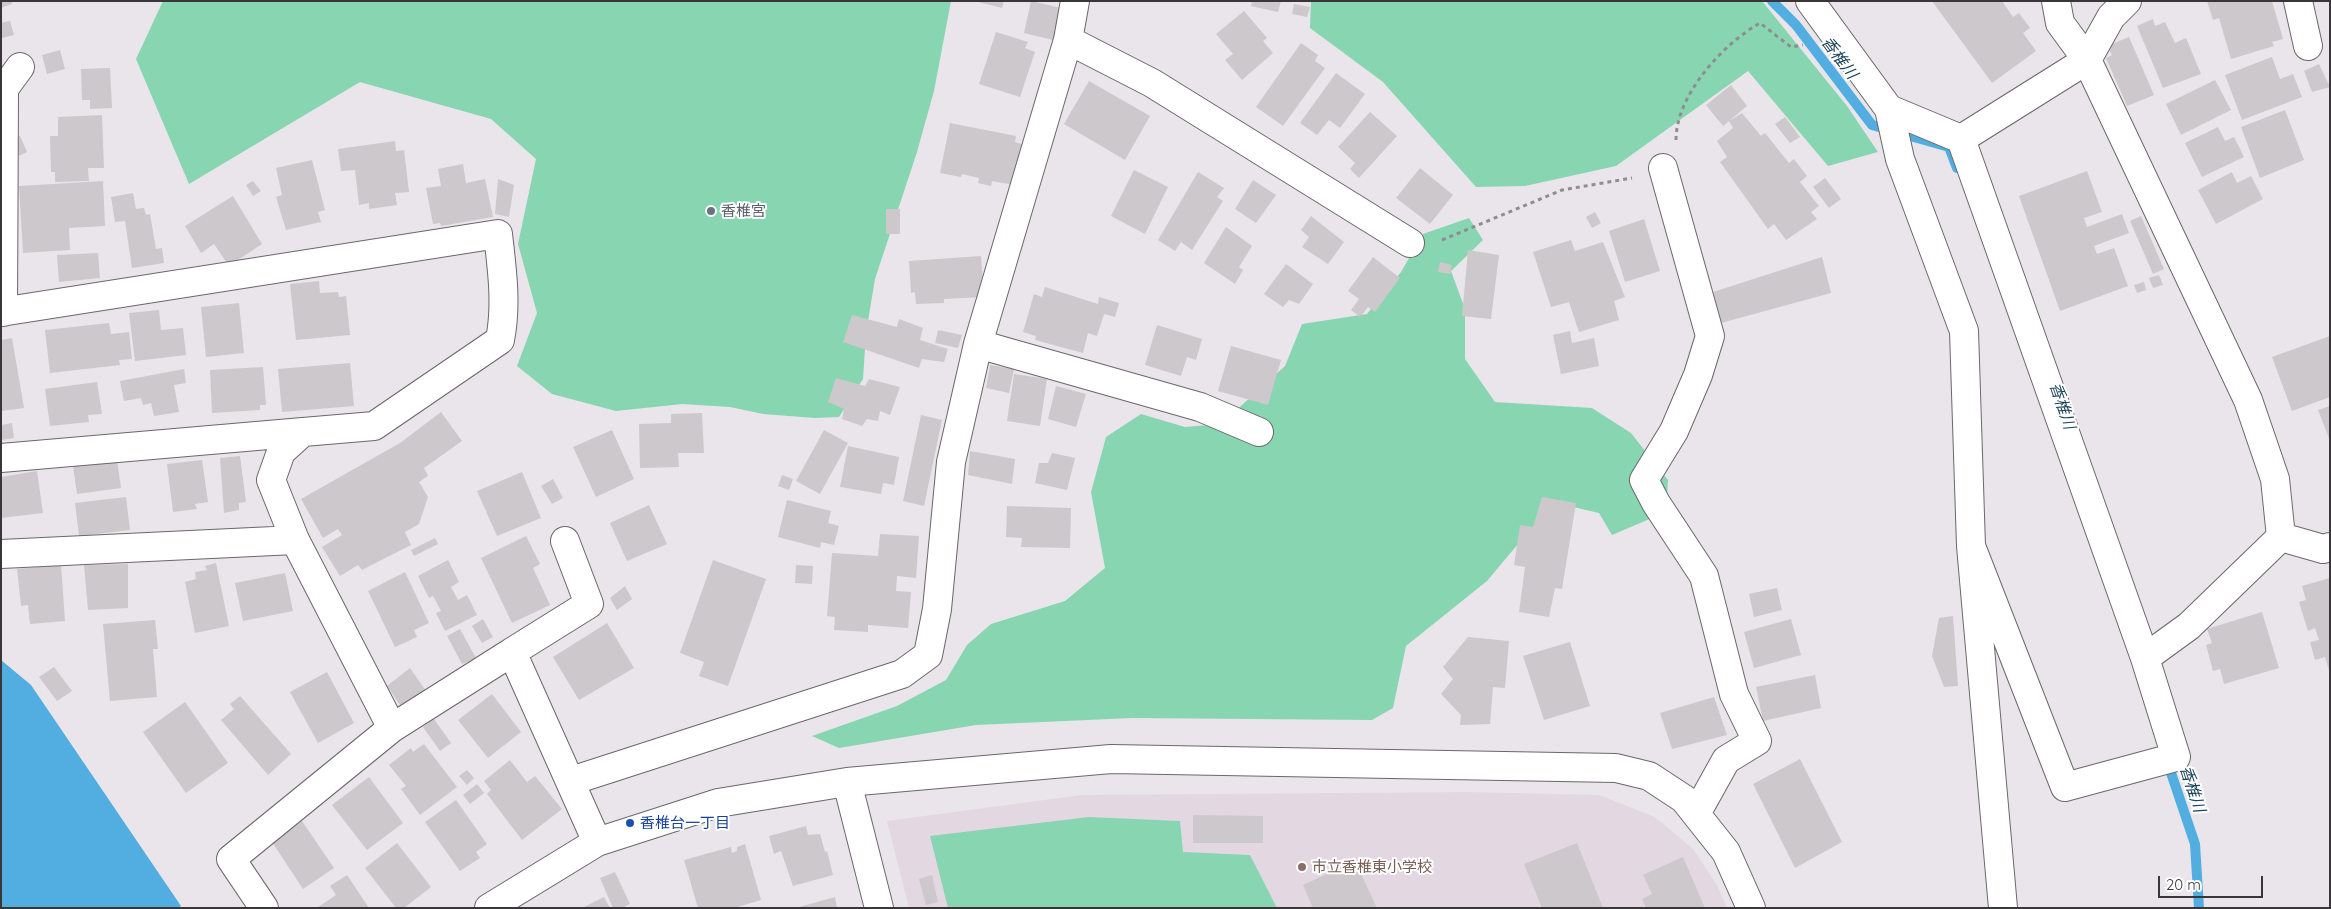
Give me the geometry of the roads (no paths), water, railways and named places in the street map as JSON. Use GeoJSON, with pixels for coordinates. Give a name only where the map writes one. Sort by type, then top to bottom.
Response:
{"type":"FeatureCollection","features":[{"type":"Feature","properties":{"kind":"street"},"geometry":{"type":"LineString","coordinates":[[571,781],[902,674],[928,655],[937,609],[951,462],[978,344],[1068,40],[1075,1]]}},
{"type":"Feature","properties":{"kind":"street"},"geometry":{"type":"LineString","coordinates":[[1810,1],[1889,110],[1900,159],[1964,331],[1971,546],[2003,908]]}},
{"type":"Feature","properties":{"kind":"street"},"geometry":{"type":"LineString","coordinates":[[2056,1],[2060,22],[2087,60],[2248,400],[2275,479],[2282,537]]}},
{"type":"Feature","properties":{"kind":"street"},"geometry":{"type":"LineString","coordinates":[[1961,139],[2087,60],[2111,17],[2127,1]]}},
{"type":"Feature","properties":{"kind":"street"},"geometry":{"type":"LineString","coordinates":[[2298,1],[2308,46]]}},
{"type":"Feature","properties":{"kind":"street"},"geometry":{"type":"LineString","coordinates":[[1068,40],[1152,83],[1410,244]]}},
{"type":"Feature","properties":{"kind":"street"},"geometry":{"type":"LineString","coordinates":[[1,458],[374,426],[500,340],[504,320],[504,282],[498,234],[2,312],[3,93],[20,67]]}},
{"type":"Feature","properties":{"kind":"street"},"geometry":{"type":"LineString","coordinates":[[1889,110],[1961,139],[2145,658],[2176,756],[2064,787],[1971,546]]}},
{"type":"Feature","properties":{"kind":"street"},"geometry":{"type":"LineString","coordinates":[[1663,168],[1710,336],[1698,375],[1674,431],[1644,480],[1704,576],[1734,694],[1757,741],[1726,760],[1696,814]]}},
{"type":"Feature","properties":{"kind":"street"},"geometry":{"type":"LineString","coordinates":[[978,344],[1200,407],[1259,432]]}},
{"type":"Feature","properties":{"kind":"street"},"geometry":{"type":"LineString","coordinates":[[303,432],[281,452],[271,480],[295,540],[392,728]]}},
{"type":"Feature","properties":{"kind":"street"},"geometry":{"type":"LineString","coordinates":[[2282,537],[2322,548],[2330,547]]}},
{"type":"Feature","properties":{"kind":"street"},"geometry":{"type":"LineString","coordinates":[[2145,658],[2188,626],[2282,537]]}},
{"type":"Feature","properties":{"kind":"street"},"geometry":{"type":"LineString","coordinates":[[1,554],[295,540]]}},
{"type":"Feature","properties":{"kind":"street"},"geometry":{"type":"LineString","coordinates":[[264,908],[231,859],[392,728],[589,604],[565,541]]}},
{"type":"Feature","properties":{"kind":"street"},"geometry":{"type":"LineString","coordinates":[[512,652],[597,842]]}},
{"type":"Feature","properties":{"kind":"street"},"geometry":{"type":"LineString","coordinates":[[488,908],[597,842],[718,803],[847,782],[1111,759],[1616,768],[1649,776],[1684,799],[1726,852],[1751,908]]}},
{"type":"Feature","properties":{"kind":"street"},"geometry":{"type":"LineString","coordinates":[[847,782],[879,908]]}},
{"type":"Feature","properties":{"kind":"water"},"geometry":{"type":"Polygon","coordinates":[[[1,660],[31,685],[181,906],[178,908],[1,908],[1,660]]]}},
{"type":"Feature","properties":{"kind":"waterway","name":"香椎川"},"geometry":{"type":"LineString","coordinates":[[1772,1],[1796,25],[1872,125],[1949,147],[1957,168]]}},
{"type":"Feature","properties":{"kind":"waterway","name":"香椎川"},"geometry":{"type":"LineString","coordinates":[[2167,761],[2195,844],[2199,908]]}},
{"type":"Feature","properties":{"kind":"place","name":"香椎宮"},"geometry":{"type":"Point","coordinates":[711,211]}},
{"type":"Feature","properties":{"kind":"place","name":"香椎台一丁目"},"geometry":{"type":"Point","coordinates":[630,823]}},
{"type":"Feature","properties":{"kind":"place","name":"市立香椎東小学校"},"geometry":{"type":"Point","coordinates":[1302,867]}}]}
